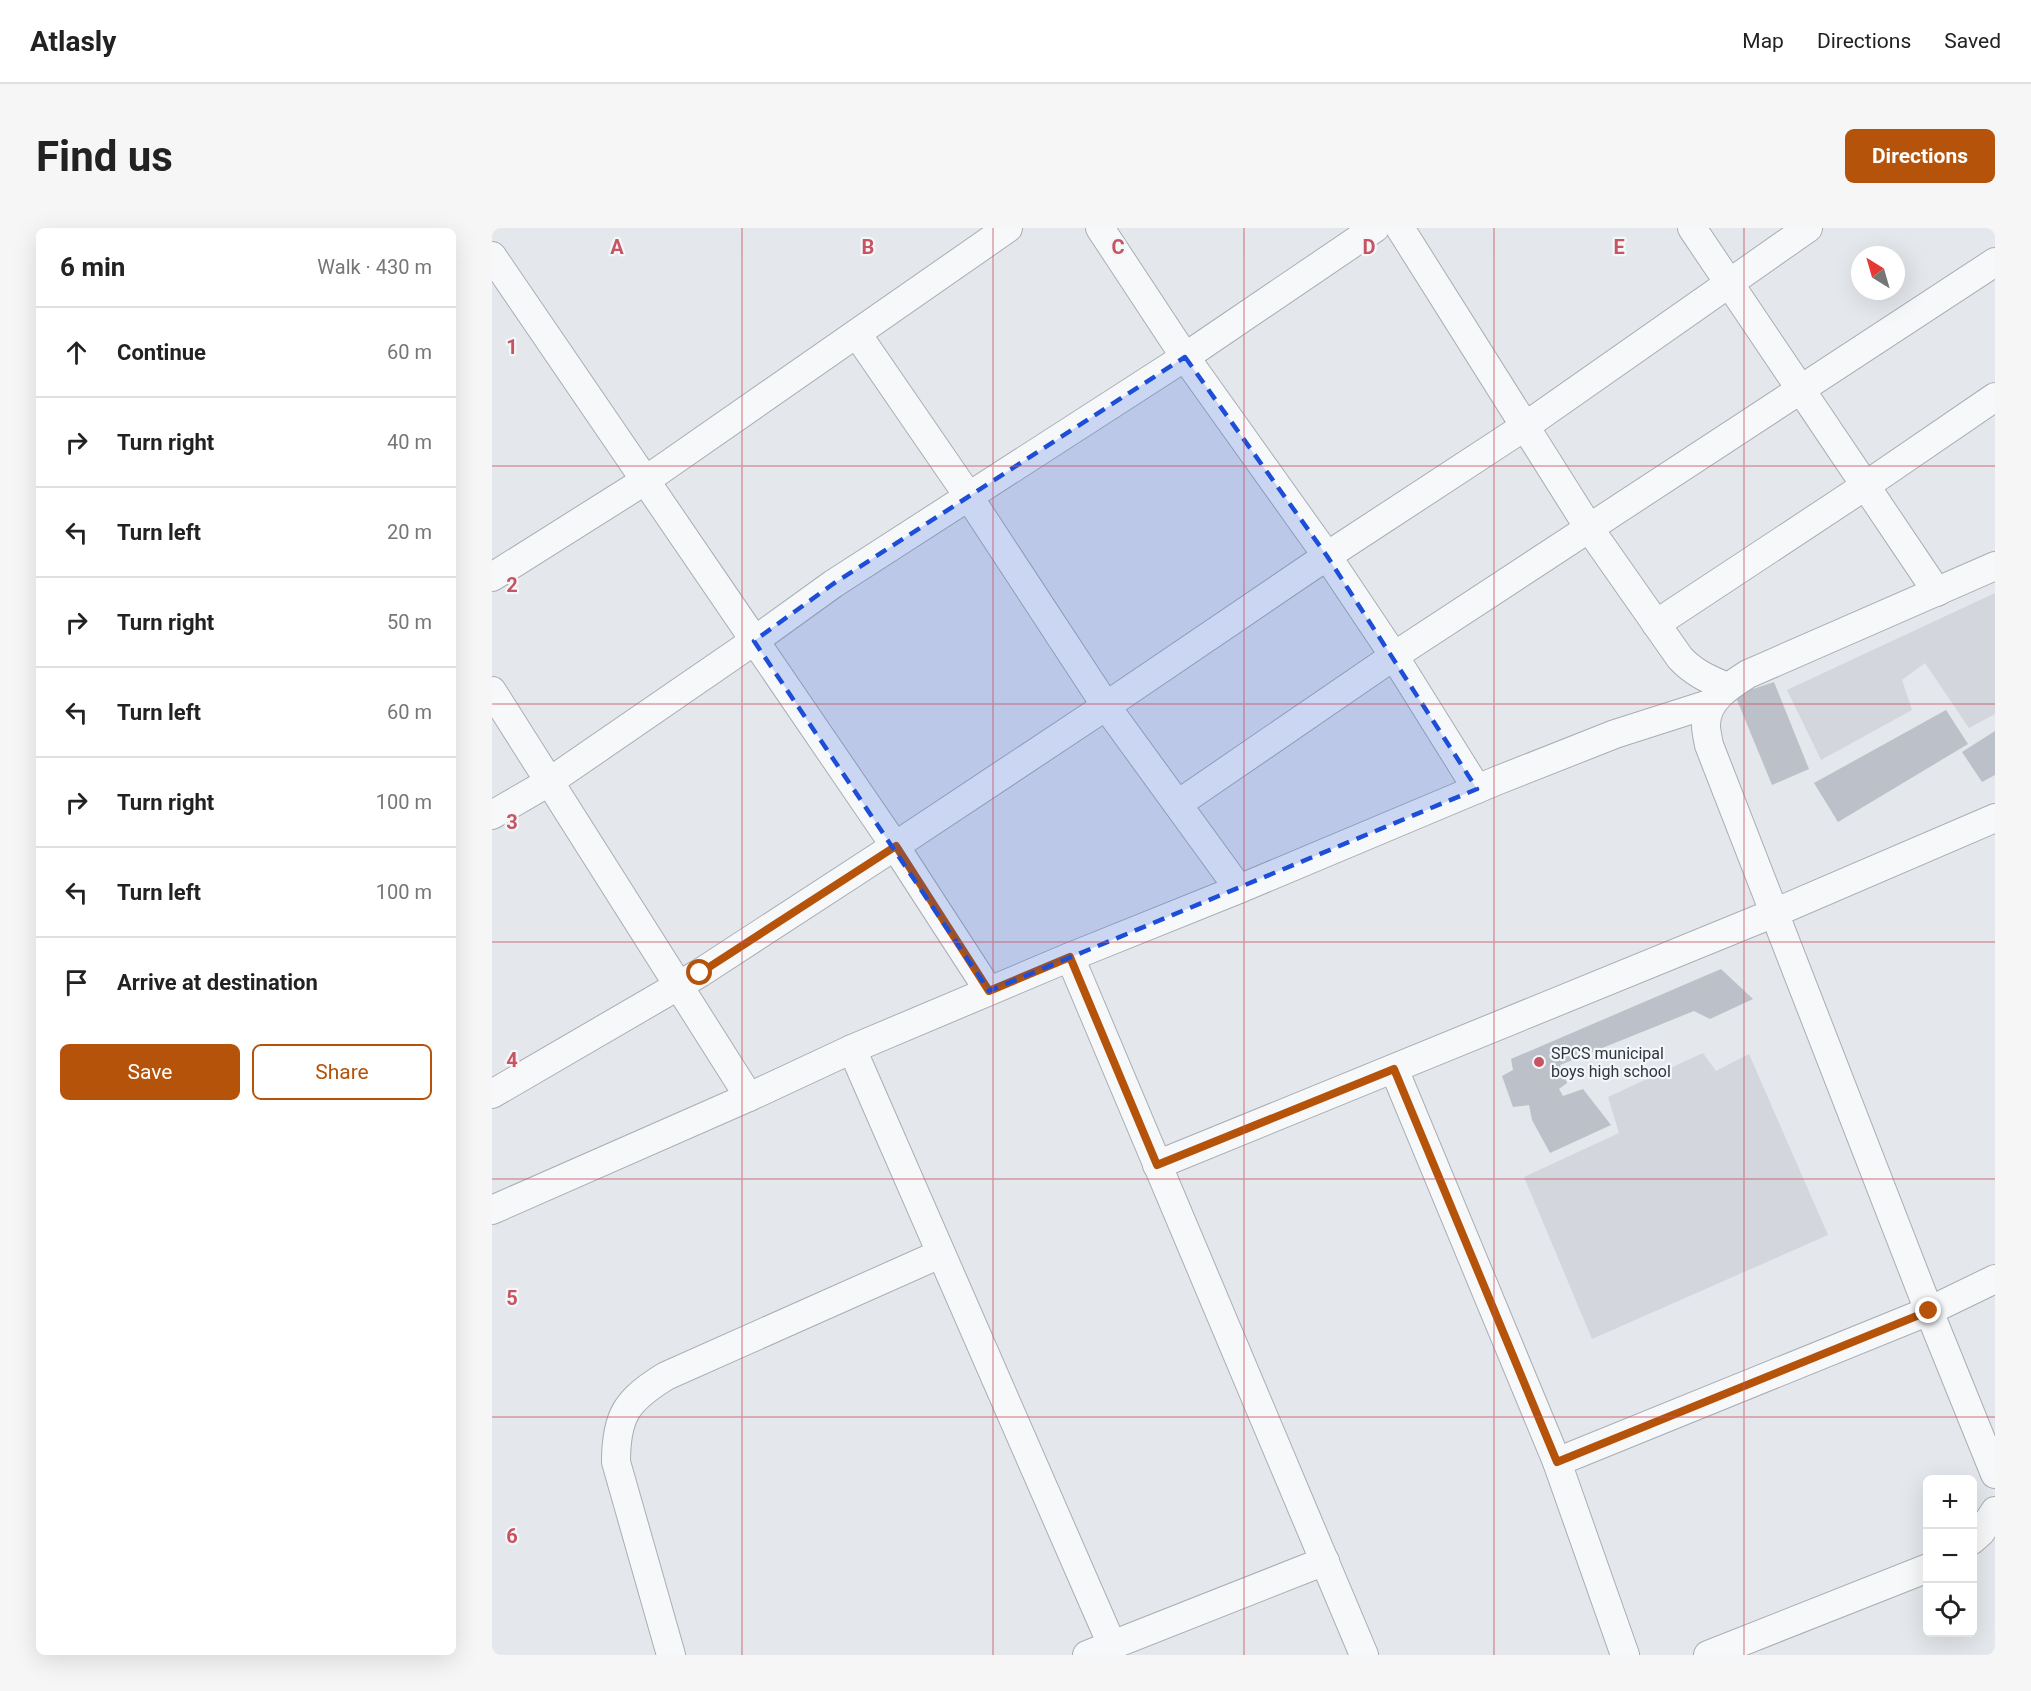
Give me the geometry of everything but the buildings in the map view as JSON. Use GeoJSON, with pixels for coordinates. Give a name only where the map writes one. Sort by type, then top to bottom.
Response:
{"type":"FeatureCollection","features":[{"type":"Feature","properties":{"kind":"street"},"geometry":{"type":"LineString","coordinates":[[492,577],[645,480],[1008,228]]}},
{"type":"Feature","properties":{"kind":"street"},"geometry":{"type":"LineString","coordinates":[[1100,228],[1185,357],[1327,556],[1394,656],[1477,789]]}},
{"type":"Feature","properties":{"kind":"street"},"geometry":{"type":"LineString","coordinates":[[492,815],[549,782],[833,584],[1185,357],[1375,228]]}},
{"type":"Feature","properties":{"kind":"street"},"geometry":{"type":"LineString","coordinates":[[1400,228],[1589,528],[1680,658],[1720,695]]}},
{"type":"Feature","properties":{"kind":"street"},"geometry":{"type":"LineString","coordinates":[[1692,228],[1937,592]]}},
{"type":"Feature","properties":{"kind":"street"},"geometry":{"type":"LineString","coordinates":[[492,1094],[679,986],[896,846],[1524,426],[1808,228]]}},
{"type":"Feature","properties":{"kind":"street"},"geometry":{"type":"LineString","coordinates":[[492,256],[896,846],[989,991]]}},
{"type":"Feature","properties":{"kind":"street"},"geometry":{"type":"LineString","coordinates":[[1178,804],[1394,656],[1995,262]]}},
{"type":"Feature","properties":{"kind":"street"},"geometry":{"type":"LineString","coordinates":[[857,334],[969,497],[1106,706],[1239,889]]}},
{"type":"Feature","properties":{"kind":"street"},"geometry":{"type":"LineString","coordinates":[[1656,624],[1995,397]]}},
{"type":"Feature","properties":{"kind":"street"},"geometry":{"type":"LineString","coordinates":[[492,1210],[852,1049],[1070,957],[1477,789],[1720,695],[1748,674],[1995,566]]}},
{"type":"Feature","properties":{"kind":"street"},"geometry":{"type":"LineString","coordinates":[[492,691],[749,1097]]}},
{"type":"Feature","properties":{"kind":"street"},"geometry":{"type":"LineString","coordinates":[[1720,695],[1706,724],[1709,745],[1929,1311],[1995,1474]]}},
{"type":"Feature","properties":{"kind":"street"},"geometry":{"type":"LineString","coordinates":[[1157,1165],[1774,913],[1995,818]]}},
{"type":"Feature","properties":{"kind":"street"},"geometry":{"type":"LineString","coordinates":[[1070,957],[1364,1655]]}},
{"type":"Feature","properties":{"kind":"street"},"geometry":{"type":"LineString","coordinates":[[852,1049],[940,1254],[1099,1650],[1325,1561]]}},
{"type":"Feature","properties":{"kind":"street"},"geometry":{"type":"LineString","coordinates":[[1394,1069],[1557,1462],[1625,1655]]}},
{"type":"Feature","properties":{"kind":"street"},"geometry":{"type":"LineString","coordinates":[[671,1655],[616,1462],[616,1438],[624,1412],[644,1389],[666,1376],[940,1254]]}},
{"type":"Feature","properties":{"kind":"street"},"geometry":{"type":"LineString","coordinates":[[1557,1462],[1929,1311],[1995,1279]]}},
{"type":"Feature","properties":{"kind":"street"},"geometry":{"type":"LineString","coordinates":[[1977,1536],[1995,1511]]}},
{"type":"Feature","properties":{"kind":"street"},"geometry":{"type":"LineString","coordinates":[[1708,1655],[1923,1570]]}},
{"type":"Feature","properties":{"kind":"highlighted area"},"geometry":{"type":"Polygon","coordinates":[[[1185,357],[1327,556],[1477,789],[989,991],[754,641],[833,584],[1185,357]]]}},
{"type":"Feature","properties":{"kind":"shaded area"},"geometry":{"type":"Polygon","coordinates":[[[1995,593],[1995,714],[1969,728],[1925,663],[1902,680],[1912,710],[1821,760],[1787,690],[1995,593]]]}},
{"type":"Feature","properties":{"kind":"shaded area"},"geometry":{"type":"Polygon","coordinates":[[[1703,1053],[1716,1071],[1749,1054],[1828,1235],[1592,1339],[1524,1177],[1619,1133],[1608,1097],[1703,1053]]]}},
{"type":"Feature","properties":{"kind":"place","name":"SPCS municipal boys high school"},"geometry":{"type":"Point","coordinates":[1539,1062]}},
{"type":"Feature","properties":{"kind":"route"},"geometry":{"type":"LineString","coordinates":[[700,973],[896,846],[989,991],[1070,957],[1157,1165],[1394,1069],[1557,1462],[1929,1311]]}}]}
